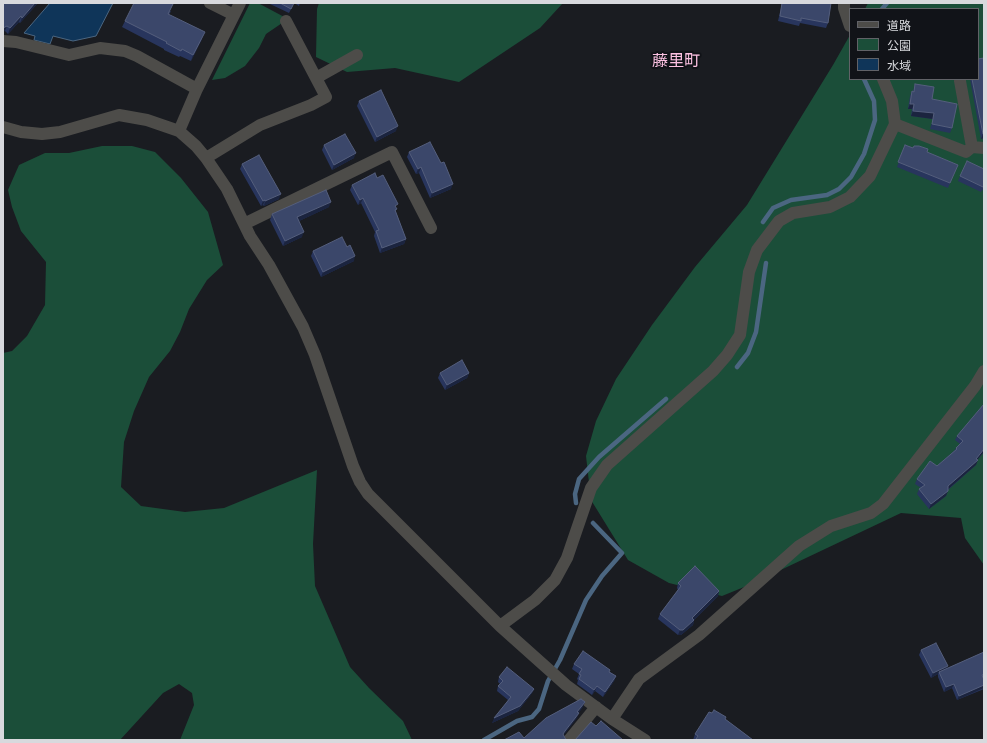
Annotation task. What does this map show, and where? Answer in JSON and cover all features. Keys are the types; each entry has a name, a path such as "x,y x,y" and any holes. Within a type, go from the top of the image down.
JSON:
{"street":[{"path":"210,3 234,15"},
{"path":"179,131 197,89 240,3"},
{"path":"844,3 844,8 849,23"},
{"path":"206,158 260,125 311,105 326,97 286,21"},
{"path":"3,41 16,42 69,55 100,48 125,51 197,89"},
{"path":"316,78 357,55"},
{"path":"500,626 535,600 555,580 567,558 591,488 607,465 713,370 727,355 740,335 748,272 757,250 779,221 793,212 830,207 850,197 870,176 895,124 892,101 883,80"},
{"path":"895,124 966,152 978,147 960,81"},
{"path":"3,127 21,132 54,133 119,115 147,120 179,131 196,146 227,189 244,224 269,264 303,327 315,354 353,466 360,482 368,494 500,626 545,666 612,719 645,740"},
{"path":"244,224 392,152 431,228"},
{"path":"612,719 639,679 699,635 800,546 831,526 871,513 883,504 976,386 984,371"},
{"path":"568,740 596,707"}],"green space":[{"path":"250,3 258,3 288,19 266,34 259,48 245,66 225,78 212,80"},
{"path":"319,3 563,3 540,28 459,82 395,68 347,72 316,57 317,9"},
{"path":"868,3 984,3 984,565 965,538 961,518 901,513 749,585 722,596 669,583 628,560 591,500 586,456 596,421 616,379 652,325 695,267 747,205 849,37 849,80 979,80 979,8 866,8"},
{"path":"102,146 132,146 155,152 181,178 208,212 223,265 207,280 189,309 180,332 170,351 149,377 134,411 124,442 121,487 141,506 185,512 224,508 317,470 313,544 315,586 350,667 403,721 412,740 180,740 194,705 192,693 179,684 163,693 120,740 3,740 3,353 12,351 27,336 45,305 46,262 21,231 12,207 8,190 19,165 45,153 69,153"}],"water":[{"path":"50,3 113,3 96,36 73,41 53,36 50,44 34,40 35,36 24,33"}],"building":[{"path":"3,3 35,3 22,18 21,16 10,28 7,26 3,28"},
{"path":"134,3 173,4 168,14 205,32 193,55 182,49 181,51 166,43 167,42 125,21"},
{"path":"280,3 294,3 291,9"},
{"path":"782,3 831,3 828,23 801,18 801,21 780,16"},
{"path":"984,58 984,134 972,80 979,80 979,59"},
{"path":"915,84 934,87 932,99 957,104 952,128 932,124 934,113 913,111 914,104 910,104 912,91 914,92"},
{"path":"381,90 398,126 377,137 359,101"},
{"path":"345,134 356,153 334,165 324,145"},
{"path":"430,142 441,163 444,162 453,184 432,193 421,167 418,169 409,152"},
{"path":"905,145 913,148 914,146 919,146 928,149 927,152 958,165 950,183 898,162"},
{"path":"259,155 281,194 265,201 263,201 242,164"},
{"path":"967,161 984,169 983,187 960,176"},
{"path":"375,173 377,178 383,175 398,204 395,206 397,209 395,210 406,239 382,248 376,231 379,230 363,198 360,200 352,185"},
{"path":"326,190 331,202 297,217 304,232 285,241 272,214"},
{"path":"342,237 347,247 350,245 355,256 323,272 313,251"},
{"path":"462,360 469,373 447,385 440,373"},
{"path":"984,404 984,449 976,459 978,460 948,486 948,491 931,504 919,489 925,485 917,479 930,461 937,466 957,449 956,448 963,441 957,436"},
{"path":"695,566 719,591 692,618 694,620 683,630 680,630 660,614 681,586 678,583"},
{"path":"936,643 948,666 933,673 921,650"},
{"path":"583,651 616,676 605,692 597,686 594,690 579,679 581,675 579,674 582,669 574,664"},
{"path":"984,652 984,674 982,675 984,685 959,696 954,684 946,687 939,672"},
{"path":"507,667 534,689 520,706 494,718 511,697 498,686 503,681 499,677"},
{"path":"581,699 585,702 577,712 579,713 563,734 566,740 504,740 519,732 524,738 546,718"},
{"path":"714,710 726,717 725,719 753,740 696,739 698,736 695,734 709,712 712,713"},
{"path":"601,721 623,740 575,740 591,722 596,726"}],"waterway":[{"path":"883,8 887,3"},
{"path":"763,222 773,208 791,200 827,195 839,189 851,177 864,154 875,120 874,101 864,80"},
{"path":"737,367 748,353 756,332 766,263"},
{"path":"576,503 575,494 579,479 599,457 666,399"},
{"path":"484,740 517,721 532,717 539,709 548,681 560,660 586,600 602,576 622,553 593,523"}],"district":[{"name":"藤里町","path":"676,62"}]}
